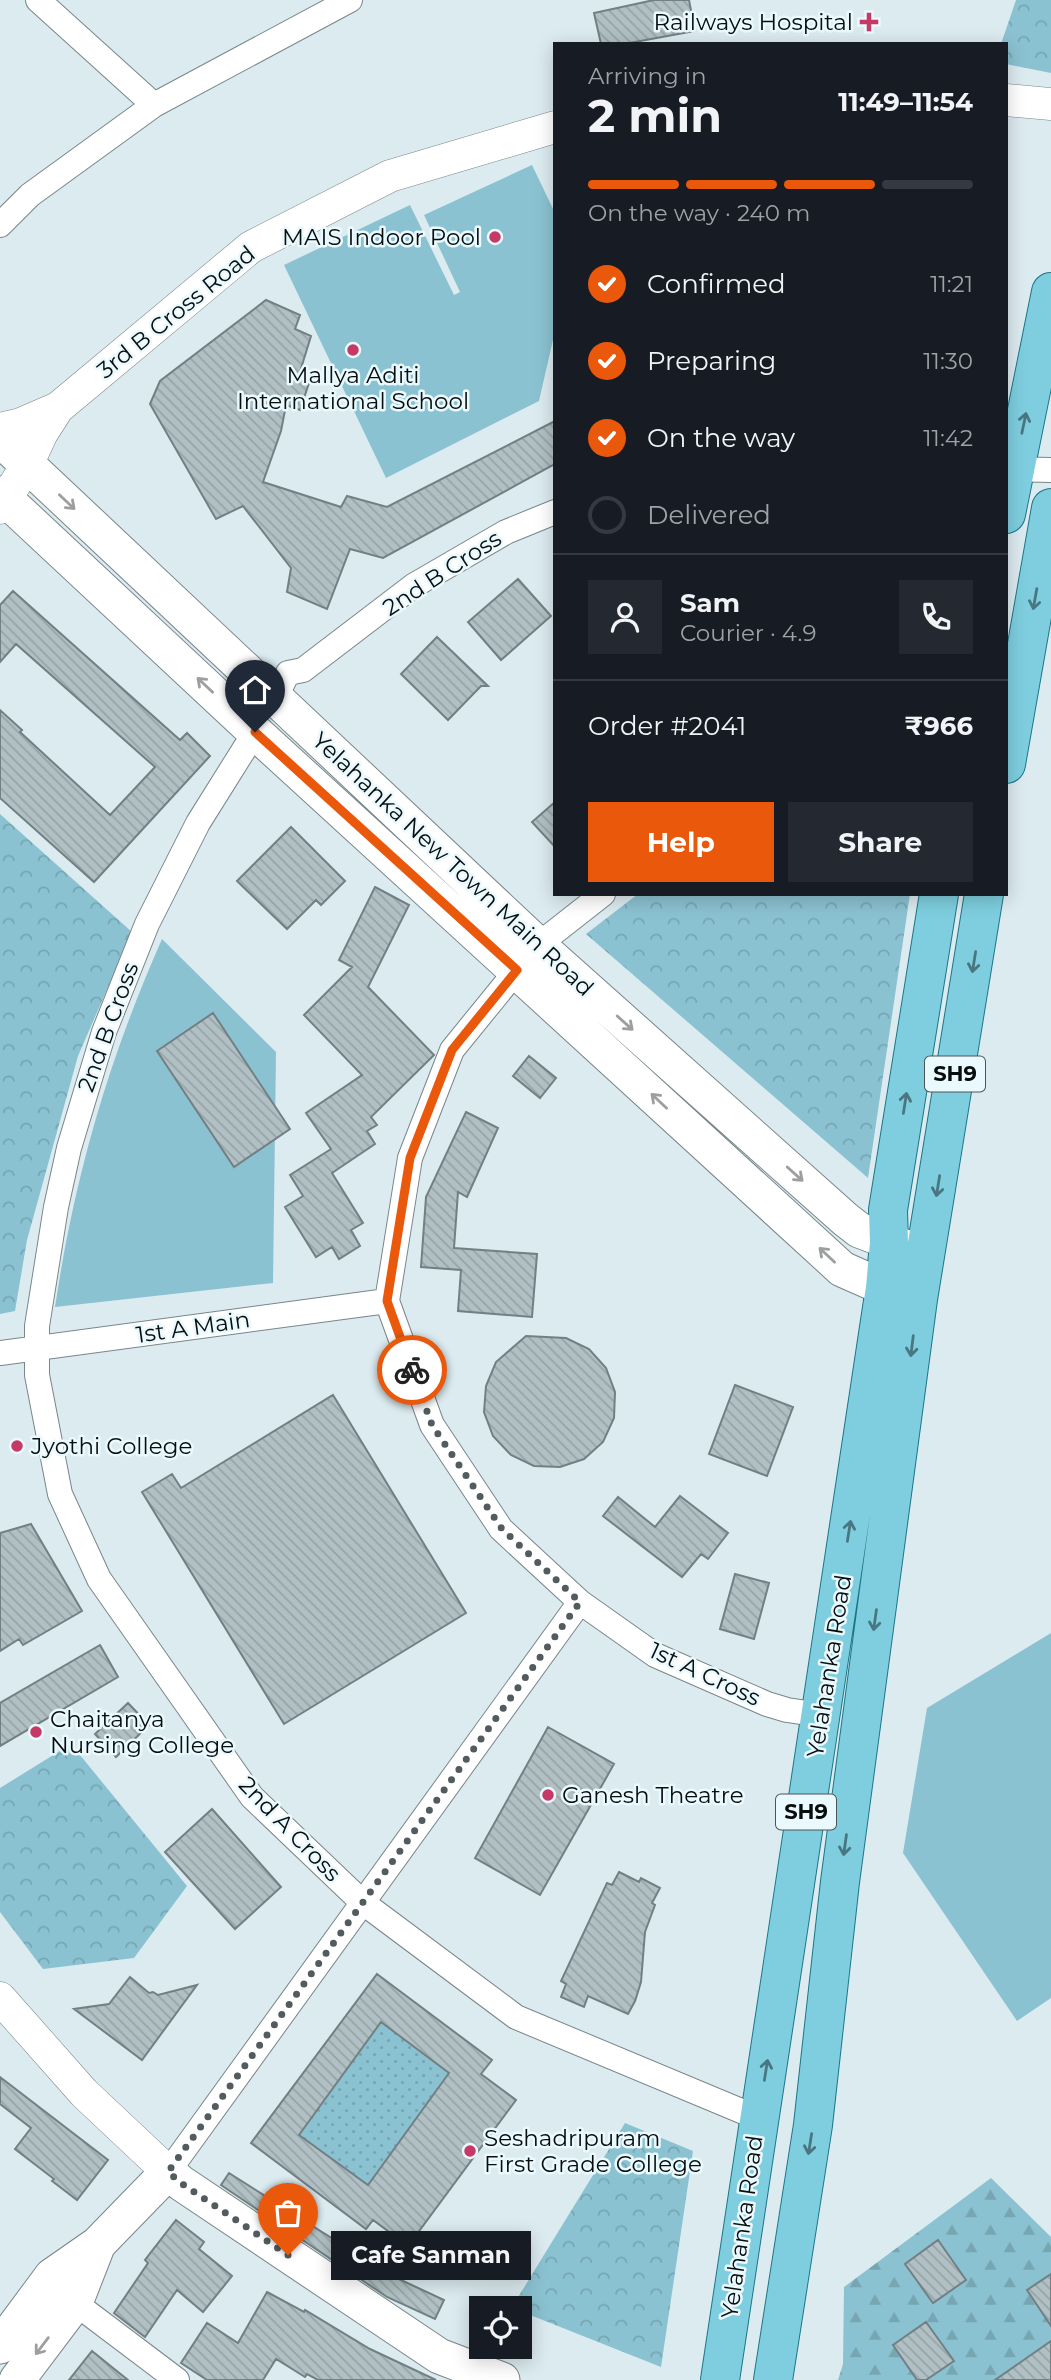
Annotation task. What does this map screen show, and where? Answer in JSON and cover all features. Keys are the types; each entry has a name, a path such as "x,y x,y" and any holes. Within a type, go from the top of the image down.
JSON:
{"main road":[{"path":"1008,509 1024,469 1051,292"},
{"name":"Yelahanka New Town Main Road","path":"0,439 275,698 527,957 842,1269 902,1293"},
{"name":"Yelahanka New Town Main Road","path":"2,500 255,732 859,1230 925,1254"},
{"path":"1008,753 1051,508"},
{"name":"SH9","path":"889,1243 888,1210 939,896"},
{"name":"SH9","path":"925,1254 985,896"},
{"name":"Yelahanka Road","path":"773,2380 813,2125 902,1293 889,1243"},
{"name":"Yelahanka Road","path":"720,2380 758,2118 804,1713 902,1293 925,1254"},
{"path":"0,2346 52,2276 98,2244 168,2172 439,2356 502,2380"},
{"path":"17,2380 75,2303 98,2244"}],"street":[{"path":"38,0 154,105"},
{"path":"0,225 30,195 154,105 350,0"},
{"path":"1008,100 1051,104"},
{"name":"3rd B Cross Road","path":"2,500 27,465 42,433 58,408 251,247 390,176 553,128"},
{"path":"0,429 21,424 58,408"},
{"name":"2nd B Cross","path":"275,698 288,673 303,670 413,586 506,532 553,513"},
{"name":"2nd B Cross","path":"37,1348 39,1314 56,1207 72,1137 104,1032 125,976 172,873 198,823 255,732"},
{"path":"387,1301 410,1158 452,1050 527,957 601,896"},
{"name":"1st A Main","path":"0,1353 387,1301"},
{"name":"1st A Cross","path":"387,1301 432,1425 502,1529 580,1602 655,1655 766,1704 804,1713"},
{"name":"2nd A Cross","path":"37,1348 37,1375 60,1494 99,1579 252,1797 362,1902 516,2017 758,2118"},
{"path":"0,1998 85,2093 168,2172 580,1602"},
{"path":"75,2303 177,2380"}],"green space":[{"path":"1016,0 1051,0 1051,73 1008,64 1008,42 1002,42"},
{"path":"532,165 553,209 553,340 539,401 386,478 284,265 410,205 454,295 460,292 424,215"},
{"path":"0,814 132,932 78,1056 27,1240 15,1311 0,1314"},
{"path":"635,896 910,896 868,1178 586,934"},
{"path":"162,939 276,1052 273,1283 55,1307 83,1165 96,1119 125,1029"},
{"path":"1051,1633 1051,1998 1017,2021 903,1853 927,1708"},
{"path":"71,1744 187,1886 134,1958 43,1969 0,1912 0,1788"},
{"path":"381,2022 449,2073 368,2185 299,2135"},
{"path":"625,2123 693,2151 661,2367 532,2316 532,2296 519,2296"},
{"path":"991,2178 1051,2237 1051,2380 838,2380 843,2364 844,2287"}],"building":[{"path":"654,0 689,0 695,31 635,42 601,42 594,13"},
{"name":"Mallya Aditi International School","path":"266,300 300,315 295,329 311,336 299,375 310,380 300,410 286,405 281,431 263,482 341,507 347,496 387,507 553,422 553,465 383,558 350,549 327,609 287,592 291,568 243,506 216,519 150,404 160,381"},
{"path":"518,579 551,616 501,660 468,622"},
{"path":"13,591 180,740 187,733 210,756 94,882 0,798 0,710 22,730 20,732 110,815 155,767 16,644 0,662 0,605"},
{"path":"437,637 488,686 481,686 448,720 401,674"},
{"path":"553,804 553,845 532,822"},
{"path":"291,827 345,881 321,905 316,900 287,929 237,881"},
{"path":"375,887 409,905 368,987 434,1055 371,1117 377,1125 367,1131 375,1144 332,1173 363,1223 351,1230 360,1246 339,1259 332,1247 316,1257 285,1207 303,1196 290,1175 331,1149 306,1113 362,1075 304,1015 352,967 339,960"},
{"path":"213,1013 290,1129 234,1167 157,1051"},
{"path":"529,1056 556,1078 540,1098 513,1076"},
{"path":"466,1112 498,1128 467,1197 458,1192 454,1248 537,1254 532,1317 458,1311 461,1270 421,1267 426,1197"},
{"path":"526,1336 566,1338 589,1349 606,1368 615,1392 614,1418 603,1442 584,1459 560,1467 534,1466 511,1455 493,1436 484,1412 486,1386 496,1362"},
{"path":"735,1385 793,1407 767,1476 709,1454"},
{"path":"333,1395 466,1613 284,1724 142,1492 172,1474 181,1488"},
{"path":"680,1496 728,1533 708,1559 701,1554 682,1577 603,1516 618,1497 655,1527"},
{"path":"31,1524 82,1611 23,1645 19,1639 0,1651 0,1533"},
{"path":"735,1574 769,1583 754,1639 720,1629"},
{"path":"100,1645 118,1677 0,1746 0,1703"},
{"path":"128,1703 149,1725 116,1757 95,1734"},
{"path":"548,1727 614,1764 540,1895 475,1858"},
{"path":"212,1809 281,1887 235,1929 165,1852"},
{"path":"619,1872 639,1882 641,1878 660,1888 652,1903 655,1905 645,1932 641,1982 628,2014 588,1996 584,2007 561,1997 566,1984 561,1981 607,1883 612,1885"},
{"path":"377,1974 492,2060 481,2074 516,2100 408,2246 373,2220 366,2229 251,2143","holes":["381,2022 449,2073 368,2185 299,2135"]},
{"path":"130,1977 149,1993 158,1995 197,1985 142,2060 74,2009 109,2004"},
{"path":"0,2077 108,2160 77,2200 15,2149 31,2128 0,2104"},
{"path":"229,2173 362,2259 444,2300 435,2319 387,2297 221,2185"},
{"path":"176,2220 204,2242 199,2249 232,2276 203,2312 177,2290 145,2337 114,2313 148,2263 145,2260"},
{"path":"938,2240 966,2280 933,2303 905,2264"},
{"path":"1051,2274 1051,2326 1027,2290"},
{"path":"267,2292 304,2312 305,2310 370,2349 436,2380 318,2380 307,2374 305,2377 276,2359 263,2380 207,2380 181,2363 207,2323 238,2343"},
{"path":"926,2322 954,2361 926,2380 917,2380 893,2345"},
{"path":"1051,2341 1051,2380 995,2380"},
{"path":"92,2351 128,2380 69,2380"}],"way so far":[{"path":"288,2255 168,2172 580,1602 502,1529 432,1425 412,1370"}],"place":[{"name":"Railways Hospital","path":"869,22"},
{"name":"MAIS Indoor Pool","path":"495,237"},
{"name":"Mallya Aditi International School","path":"353,350"},
{"name":"Jyothi College","path":"17,1446"},
{"name":"Chaitanya Nursing College","path":"36,1732"},
{"name":"Ganesh Theatre","path":"548,1795"},
{"name":"Seshadripuram First Grade College","path":"470,2151"},
{"name":"Cafe Sanman","path":"288,2255"}],"route":[{"path":"255,732 517,970 452,1050 410,1158 387,1301 412,1370"}]}
